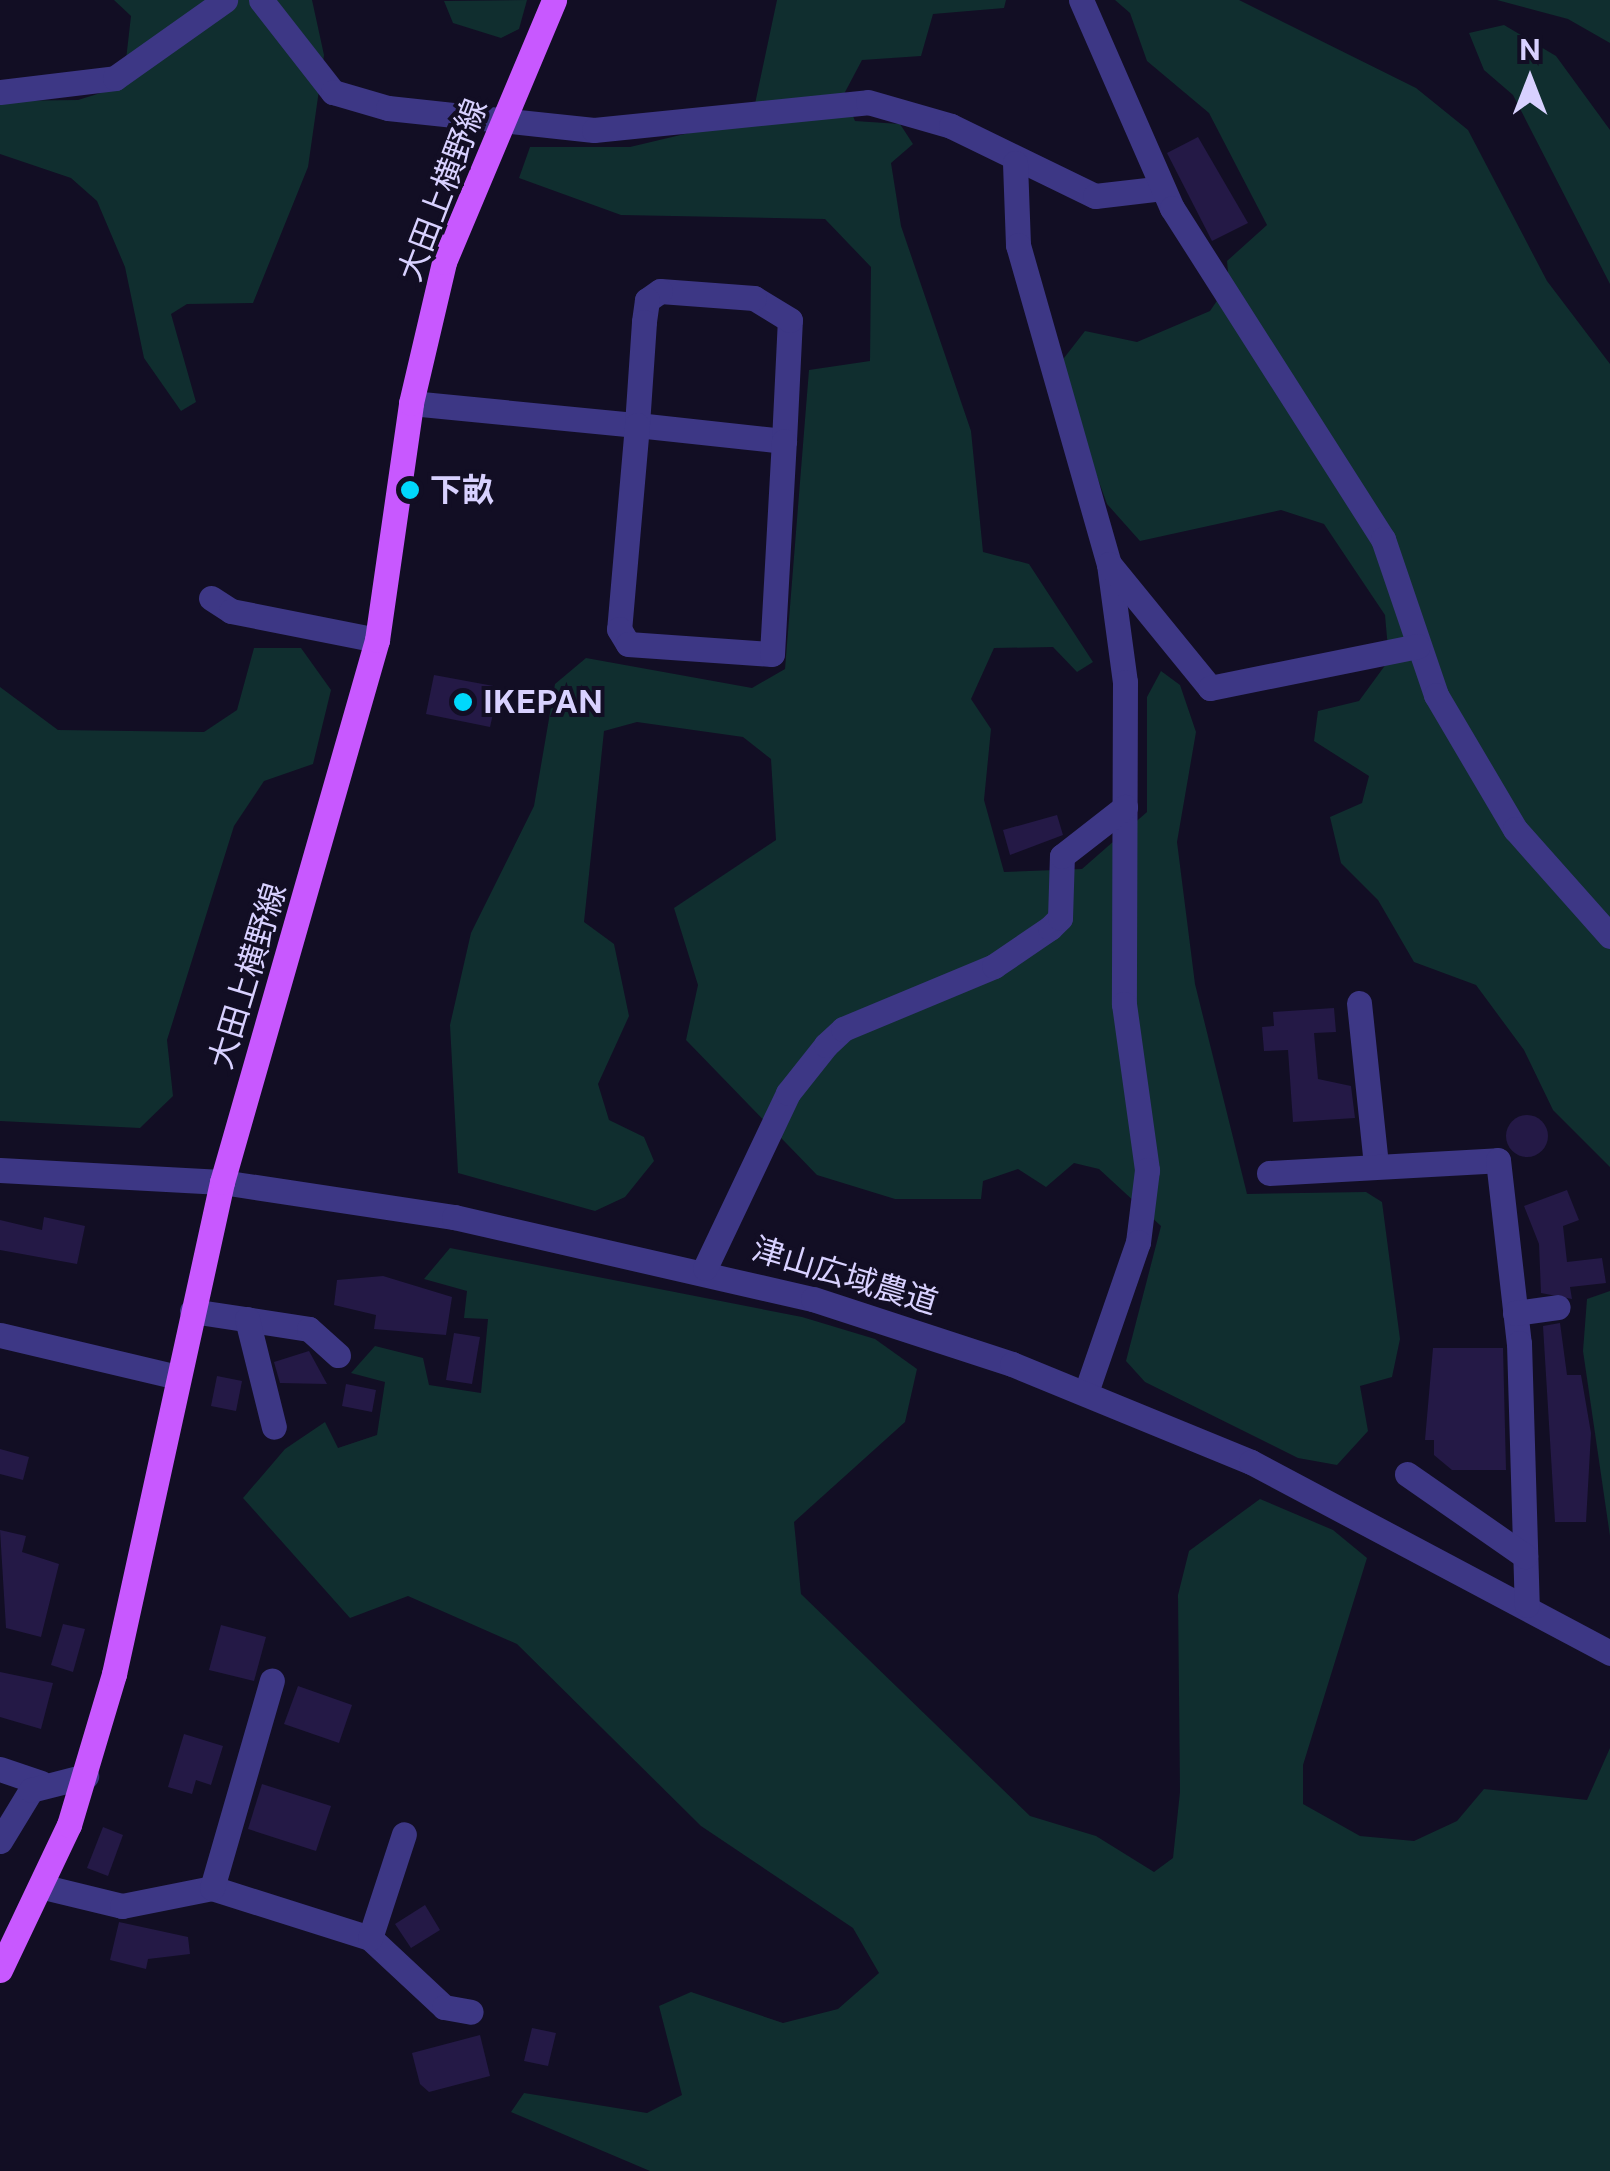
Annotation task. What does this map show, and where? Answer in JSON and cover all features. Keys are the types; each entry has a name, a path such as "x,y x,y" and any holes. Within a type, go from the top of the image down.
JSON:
{"main road":[{"name":"大田上横野線","path":"0,1970 44,1888 86,1776 222,1182 377,640 411,403 444,262 554,0"}],"street":[{"path":"0,92 116,78 225,0"},
{"path":"261,0 333,92 503,122 632,129 868,102 951,126 1014,162 1095,196 1164,188"},
{"path":"1081,0 1164,188 1383,539 1418,646 1514,830 1610,936"},
{"path":"1014,162 1018,246 1110,564 1125,682 1124,1004 1147,1170 1138,1242 1086,1392"},
{"path":"660,291 754,298 790,320 784,440 772,654 628,644 619,630 647,300 660,291"},
{"path":"411,403 784,440"},
{"path":"1110,564 1210,688 1418,646"},
{"path":"211,598 231,611 377,640"},
{"path":"705,1268 788,1093 826,1045 843,1029 994,966 1050,928 1060,918 1062,856 1125,807"},
{"path":"1359,1003 1376,1165"},
{"path":"1270,1172 1498,1160 1515,1313 1527,1605"},
{"name":"津山広域農道","path":"0,1170 222,1182 705,1268 1086,1392 1251,1462 1527,1605 1610,1653"},
{"path":"1515,1313 1558,1307"},
{"path":"192,1311 309,1328 338,1355"},
{"path":"247,1319 274,1427"},
{"path":"0,1336 178,1378"},
{"path":"1407,1474 1526,1556"},
{"path":"212,1888 272,1680"},
{"path":"0,1769 41,1783 86,1776"},
{"path":"0,1841 41,1783"},
{"path":"370,1938 404,1834"},
{"path":"44,1888 122,1906 212,1888 370,1938 444,2007 471,2012"}],"green space":[{"path":"114,0 312,0 324,55 308,167 253,303 187,304 171,314 196,402 181,411 144,358 125,267 97,201 71,178 0,154 0,101 78,100 123,86 131,16"},
{"path":"527,0 519,29 501,38 453,23 444,1"},
{"path":"777,0 1006,0 1004,8 933,14 921,56 862,60 844,94 855,121 900,124 913,144 891,163 901,226 971,431 983,552 1029,564 1093,662 1077,672 1053,647 994,648 971,699 991,729 984,800 1004,872 1082,869 1147,812 1147,697 1161,671 1180,685 1196,732 1177,842 1195,984 1247,1194 1366,1192 1382,1202 1400,1339 1392,1377 1360,1386 1368,1431 1337,1465 1298,1458 1145,1382 1126,1361 1161,1226 1099,1169 1074,1163 1046,1187 1018,1169 983,1181 981,1199 895,1199 817,1175 686,1040 698,985 674,908 776,840 771,759 743,737 637,722 604,731 584,922 614,944 629,1016 598,1084 609,1120 644,1137 654,1161 625,1197 595,1211 458,1173 450,1025 471,933 534,806 555,684 586,658 752,688 785,669 809,370 870,361 871,267 825,219 621,215 519,178 530,147 630,147 752,118"},
{"path":"1115,0 1239,0 1416,88 1468,130 1547,281 1610,364 1610,1167 1553,1110 1524,1050 1476,985 1414,962 1378,900 1341,863 1330,817 1362,803 1369,776 1314,741 1318,711 1359,701 1389,660 1385,615 1324,524 1281,510 1140,541 1107,504 1057,367 1085,331 1137,342 1210,311 1229,283 1227,261 1267,225 1209,113 1147,61 1130,13"},
{"path":"1497,0 1610,0 1610,43 1568,19"},
{"path":"1504,25 1556,56 1610,130 1610,284 1513,95 1484,70 1469,33"},
{"path":"254,648 301,648 331,690 313,764 264,781 234,826 167,1040 173,1096 140,1128 0,1121 0,687 58,730 204,732 237,710"},
{"path":"450,1248 802,1317 875,1339 917,1369 905,1422 794,1522 801,1594 1030,1816 1096,1836 1154,1872 1173,1858 1180,1792 1178,1595 1189,1551 1260,1499 1333,1530 1367,1558 1303,1765 1303,1804 1360,1836 1414,1841 1457,1821 1484,1789 1587,1800 1610,1748 1610,2171 650,2171 511,2112 524,2093 647,2113 682,2095 659,2006 691,1992 783,2023 838,2009 879,1973 853,1928 701,1826 517,1644 408,1596 350,1618 243,1498 285,1449 325,1422 338,1448 377,1435 385,1382 351,1373 375,1346 423,1358 429,1385 481,1393 488,1319 464,1318 467,1291 424,1279"},
{"path":"1610,1291 1610,1536 1583,1351 1587,1299"}],"building":[{"path":"1198,137 1248,223 1212,241 1167,153"},
{"path":"434,675 499,687 490,727 426,714"},
{"path":"1057,815 1063,835 1010,855 1003,830"},
{"path":"1334,1008 1336,1032 1314,1033 1318,1079 1351,1086 1355,1118 1293,1122 1288,1050 1264,1051 1262,1027 1274,1026 1273,1012"},
{"path":"1527,1115 1542,1121 1548,1136 1542,1151 1527,1157 1512,1151 1506,1136 1512,1121"},
{"path":"1567,1190 1579,1220 1563,1226 1567,1262 1602,1258 1606,1283 1570,1287 1572,1299 1541,1293 1539,1244 1524,1206"},
{"path":"44,1217 85,1226 77,1264 0,1250 0,1220 42,1230"},
{"path":"383,1276 452,1297 446,1335 374,1329 376,1315 334,1305 337,1280"},
{"path":"1560,1323 1567,1375 1581,1375 1591,1433 1586,1522 1555,1522 1543,1326"},
{"path":"454,1333 480,1337 472,1384 446,1380"},
{"path":"1433,1348 1503,1348 1506,1470 1452,1470 1434,1455 1434,1440 1425,1440"},
{"path":"309,1351 327,1384 280,1383 274,1362"},
{"path":"217,1376 242,1381 236,1411 211,1406"},
{"path":"346,1384 376,1390 372,1412 342,1406"},
{"path":"0,1449 29,1457 23,1480 0,1474"},
{"path":"0,1530 26,1536 22,1552 59,1564 41,1637 6,1628"},
{"path":"63,1624 85,1629 73,1672 51,1665"},
{"path":"221,1625 266,1637 254,1681 209,1670"},
{"path":"0,1672 53,1683 41,1729 0,1717"},
{"path":"298,1686 352,1705 339,1743 284,1724"},
{"path":"184,1734 223,1746 211,1785 196,1780 192,1794 168,1787"},
{"path":"262,1784 331,1806 316,1851 248,1829"},
{"path":"103,1827 123,1835 108,1876 87,1868"},
{"path":"425,1905 440,1930 411,1948 395,1924"},
{"path":"119,1922 188,1937 190,1954 148,1959 146,1969 110,1960"},
{"path":"532,2028 556,2033 548,2066 524,2061"},
{"path":"480,2035 490,2076 429,2092 420,2084 412,2053"}],"place":[{"name":"下畝","path":"410,490"},
{"name":"IKEPAN","path":"463,702"}]}
